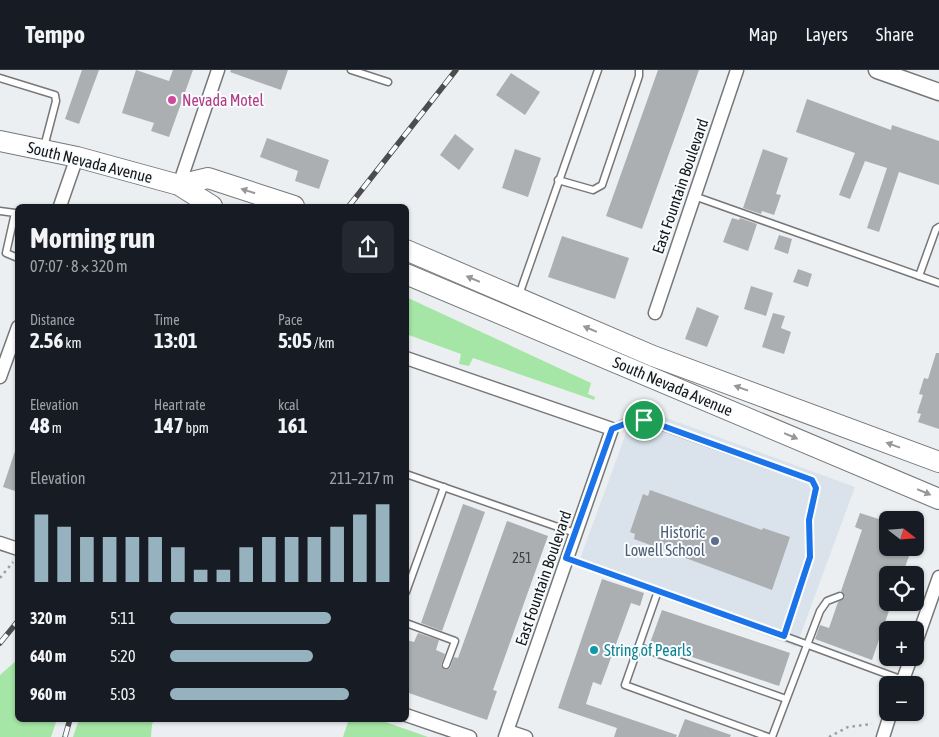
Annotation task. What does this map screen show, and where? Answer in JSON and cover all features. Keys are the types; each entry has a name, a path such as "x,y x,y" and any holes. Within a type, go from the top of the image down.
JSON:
{"main road":[{"name":"South Nevada Avenue","path":"0,141 77,157 179,185 209,204"},
{"name":"South Nevada Avenue","path":"179,185 208,178 288,204"},
{"name":"South Nevada Avenue","path":"409,251 654,356 939,462"},
{"name":"South Nevada Avenue","path":"409,275 939,499"}],"street":[{"path":"179,185 218,70"},
{"name":"East Fountain Boulevard","path":"655,313 737,70"},
{"path":"877,70 939,92"},
{"path":"61,204 77,157"},
{"path":"0,377 3,359 15,333"},
{"path":"409,359 612,429"},
{"name":"East Fountain Boulevard","path":"506,734 612,429"},
{"path":"0,543 15,548"},
{"path":"923,621 939,577"},
{"path":"409,716 470,737"},
{"path":"883,737 889,721"},
{"path":"506,734 526,737"}],"lane":[{"path":"350,70 388,82"},
{"path":"518,298 598,70"},
{"path":"558,180 594,190 602,185 639,76 639,70"},
{"path":"0,78 55,95 56,101 43,150"},
{"path":"694,196 939,283"},
{"path":"0,210 15,213 3,253 15,257"},
{"path":"919,276 936,229 939,227"},
{"path":"612,429 628,421 644,420 812,480 816,488 809,520 810,557 784,636"},
{"path":"409,475 575,533"},
{"path":"409,584 444,488"},
{"path":"566,558 784,636 884,676"},
{"path":"658,591 625,685 768,737"},
{"path":"772,737 805,645 824,604 832,598 840,596"},
{"path":"409,624 455,641 446,665"},
{"path":"639,647 786,699"}],"path":[{"path":"0,578 15,560"},
{"path":"829,737 848,727 873,724 876,716"}],"shaded area":[{"path":"634,406 855,487 796,647 577,567 628,428"}],"green space":[{"path":"409,298 591,383 588,394 595,397 594,400 473,358 469,366 459,364 461,354 409,335"},
{"path":"15,662 15,722 56,722 51,737 0,737 0,675"},
{"path":"78,722 154,722 151,737 73,737"},
{"path":"348,722 386,722 428,737 343,737"}],"building":[{"path":"82,70 99,70 79,124 65,119"},
{"path":"136,70 169,81 173,70 193,70 169,137 151,131 154,123 122,113"},
{"path":"231,70 288,70 281,90 230,72"},
{"path":"658,70 699,70 642,229 606,216"},
{"path":"511,73 540,92 525,115 496,95"},
{"path":"807,99 891,130 892,125 939,141 939,185 899,172 879,232 867,228 887,168 865,161 850,199 839,195 855,153 796,132"},
{"path":"455,134 474,149 459,170 440,155"},
{"path":"267,138 329,160 319,189 295,181 298,171 260,157"},
{"path":"515,149 541,158 528,197 502,188"},
{"path":"763,149 788,158 776,194 781,195 774,215 762,211 761,214 743,208"},
{"path":"732,218 739,220 740,218 757,224 748,251 723,242"},
{"path":"779,235 792,239 788,254 774,249"},
{"path":"562,236 629,258 615,299 548,277"},
{"path":"798,269 812,274 808,287 793,282"},
{"path":"751,286 773,293 766,316 744,309"},
{"path":"697,307 719,316 707,347 685,339"},
{"path":"773,313 785,316 781,328 791,332 784,354 762,347"},
{"path":"936,353 939,353 939,429 918,422 921,414 917,413 923,395 919,394 924,378 928,379"},
{"path":"15,451 15,491 3,487"},
{"name":"Historic Lowell School","path":"650,490 762,530 763,528 790,537 772,590 634,539 635,534 630,532 643,494 648,496"},
{"path":"463,504 485,512 442,631 421,623"},
{"path":"860,513 879,519 879,556 909,556 905,566 879,566 879,611 889,611 885,621 879,621 879,640 872,660 815,639 820,625 829,628 838,602 845,597 841,591 862,530 855,527"},
{"path":"507,521 548,536 493,690 497,691 487,720 409,693 409,641 414,642 418,633 439,640 436,650 445,654 441,665 445,670 450,668 454,657 458,658"},
{"name":"String of Pearls","path":"602,579 644,593 640,606 631,603 601,685 593,682 586,704 677,735 676,737 614,737 617,728 558,708"},
{"path":"662,610 790,653 779,686 650,643"},
{"path":"685,719 731,735 730,737 678,737"}],"railway":[{"path":"351,204 456,70"},
{"path":"0,643 15,625"},
{"path":"65,737 69,722"}],"place":[{"name":"Nevada Motel","path":"172,100"},
{"name":"Historic Lowell School","path":"715,541"},
{"name":"String of Pearls","path":"594,650"}],"route":[{"path":"644,420 812,480 816,488 809,515 810,557 784,636 566,558 612,429 628,421 644,420"}]}
